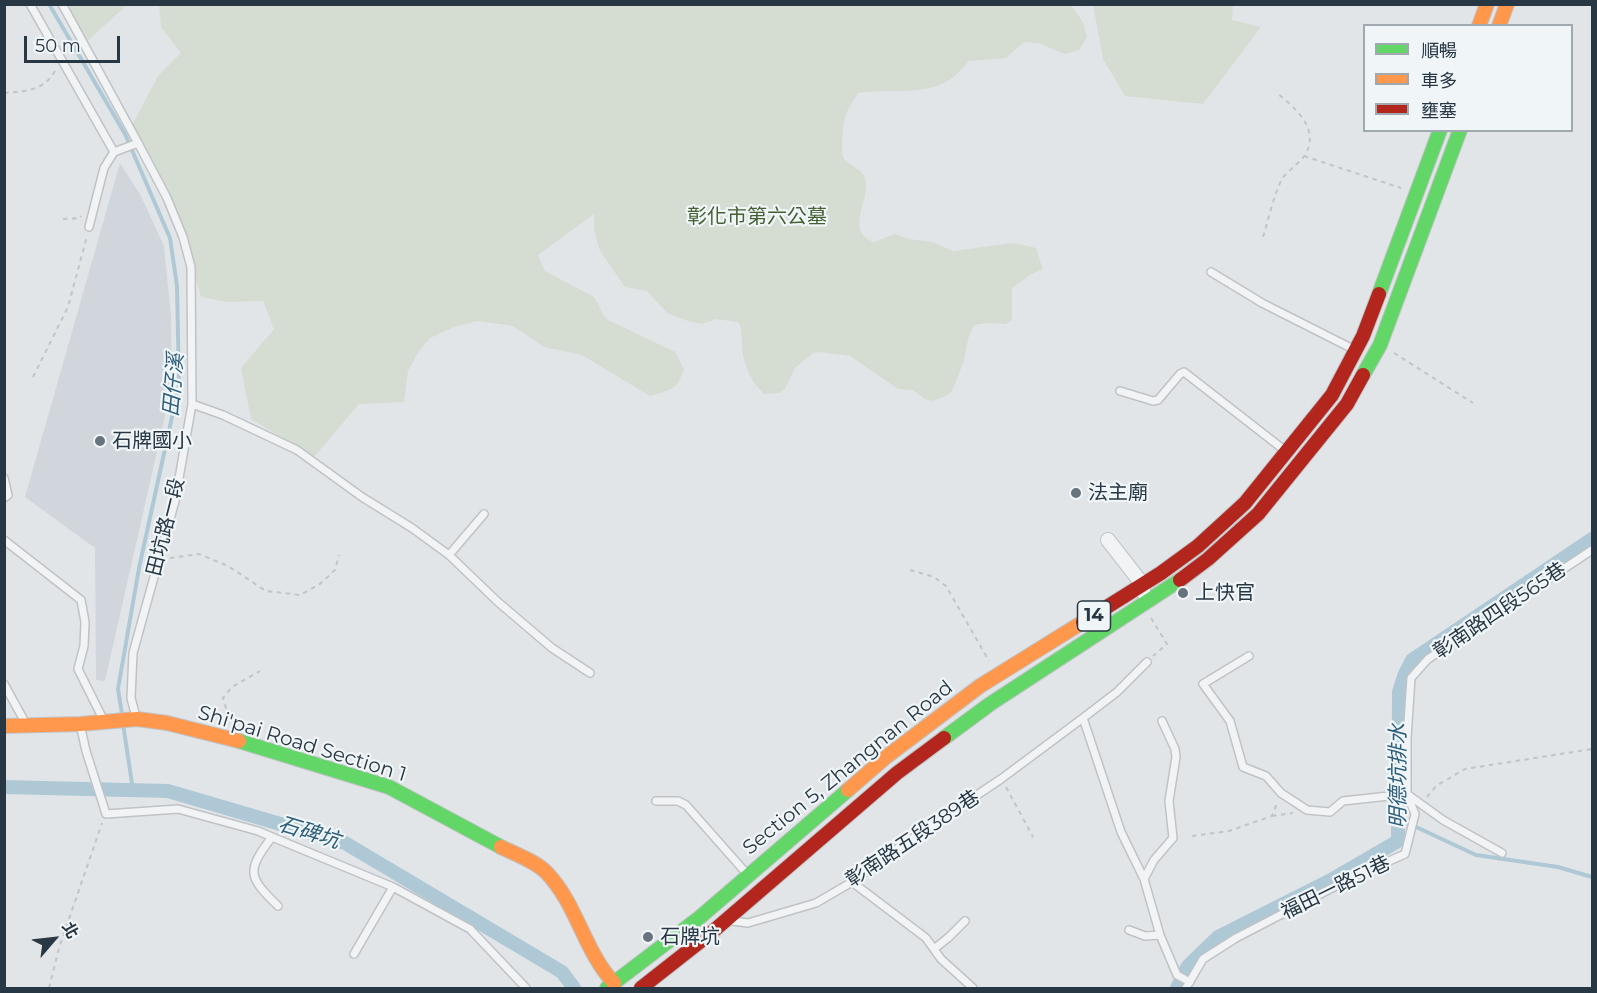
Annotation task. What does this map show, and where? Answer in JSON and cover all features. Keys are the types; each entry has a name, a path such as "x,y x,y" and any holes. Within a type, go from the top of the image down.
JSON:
{"main road":[{"path":"1480,24 1487,4"},
{"path":"1500,24 1507,4"},
{"name":"Section 5, Zhangnan Road","path":"614,987 699,918 886,757 997,676 1143,585 1198,546 1245,503 1332,395 1363,336 1439,132"},
{"name":"Section 5, Zhangnan Road","path":"641,988 726,920 905,767 990,704 1143,606 1208,559 1258,514 1347,404 1380,345 1459,132"},
{"name":"Shi'pai Road Section 1","path":"4,726 80,724 137,719 167,723 247,743 389,787 544,870 565,895 602,970 614,987"}],"street":[{"path":"1108,540 1143,585 1143,606"}],"lane":[{"path":"30,4 114,152"},
{"name":"田坑路一段","path":"62,4 167,198 183,237 191,267 192,404 175,501 133,653 132,698 137,719"},
{"path":"89,227 104,168 114,152 138,144"},
{"path":"1211,272 1262,303 1355,351"},
{"path":"1120,391 1153,401 1158,400 1184,372 1287,452"},
{"path":"192,404 223,415 297,450 448,555 552,648 590,673"},
{"path":"4,478 8,495 4,498"},
{"path":"448,555 484,514"},
{"path":"4,540 81,600 86,622 84,646 78,669 104,722"},
{"name":"彰南路四段565巷","path":"1411,678 1428,659 1593,550"},
{"path":"1249,656 1203,684 1230,721 1243,767 1266,776 1281,793 1307,810 1330,812 1343,801 1405,795 1443,820 1502,853"},
{"name":"彰南路五段389巷","path":"726,920 748,923 816,903 852,882 898,848 1001,779 1083,718 1117,692 1147,662"},
{"name":"福田一路51巷","path":"1188,983 1203,959 1236,938 1357,875 1404,854 1415,814 1405,795 1411,678"},
{"path":"4,684 27,726"},
{"path":"1083,718 1121,832 1143,879 1160,935 1178,975 1188,983"},
{"path":"1143,879 1154,860 1173,838 1169,801 1176,757 1175,749 1162,721"},
{"path":"80,724 106,814 178,809 258,831 393,887 470,929 526,988"},
{"path":"656,801 678,801 686,805 748,875"},
{"path":"272,837 256,857 255,879 260,888 278,906"},
{"path":"852,882 926,938 941,959 973,988"},
{"path":"354,954 393,887"},
{"path":"934,949 949,938 964,921"},
{"path":"1129,930 1145,936 1160,935"}],"path":[{"path":"4,93 32,91 41,86 52,77 61,59"},
{"path":"1263,237 1283,179 1304,156 1311,140 1310,129 1289,103 1278,94"},
{"path":"1304,156 1416,193"},
{"path":"33,377 68,307 89,227"},
{"path":"1380,345 1473,403"},
{"path":"158,560 200,554 228,566 266,591 300,595 320,584 335,570 339,555"},
{"path":"910,570 934,577 946,586 997,676"},
{"path":"1143,606 1167,644 1147,662"},
{"path":"235,724 228,715 223,698 232,687 260,671"},
{"path":"1421,804 1436,786 1465,769 1593,749"},
{"path":"1001,779 1033,837"},
{"path":"1272,816 1281,793"},
{"path":"1192,836 1229,831 1272,816 1307,810"},
{"path":"49,988 59,948 106,814"}],"shaded area":[{"name":"石牌國小","path":"120,163 141,196 164,246 171,316 172,385 105,681 96,680 95,548 25,497"}],"green space":[{"name":"彰化市第六公墓","path":"1070,4 1083,22 1087,37 1079,50 1065,54 1038,43 1024,42 1006,58 969,61 952,78 931,88 858,93 846,114 842,151 845,160 865,179 865,196 860,223 865,237 874,242 895,234 909,239 932,242 953,251 1013,243 1036,248 1043,269 1012,288 1012,320 1006,324 974,325 968,339 964,361 952,391 933,401 925,399 913,390 898,389 850,356 820,352 813,353 795,368 785,389 779,393 764,394 754,383 747,370 738,322 716,319 702,324 688,321 667,313 647,291 625,287 600,251 594,230 594,214 538,255 545,271 594,297 606,319 675,352 684,369 676,385 650,396 582,355 544,347 513,326 478,321 454,327 430,338 419,351 408,371 404,402 359,404 314,457 251,419 241,368 274,329 263,301 228,302 201,297 177,218 129,131 158,76 181,53 161,27 159,5"},
{"path":"72,5 127,5 83,45 65,10"},
{"path":"1093,5 1233,5 1232,20 1261,27 1203,104 1125,96 1103,59"}],"waterway":[{"name":"田仔溪","path":"49,4 125,134 170,238 177,286 179,385 139,568 118,689 122,714"},
{"name":"明德坑排水","path":"1177,988 1188,966 1218,937 1331,880 1398,841 1399,692 1412,660 1592,539"},
{"name":"田仔溪","path":"123,724 133,790"},
{"name":"石碑坑","path":"4,787 168,791 345,843 562,972 574,988"},
{"path":"1399,819 1476,855 1558,867 1592,877"}],"traffic: fast":[{"path":"1379,294 1439,132"},
{"path":"1363,375 1380,345 1459,132"},
{"path":"944,738 990,704 1180,580"},
{"path":"239,741 389,787 501,847"},
{"path":"607,988 699,918 848,790"}],"traffic: slow":[{"path":"1480,24 1487,4"},
{"path":"1500,24 1507,4"},
{"path":"848,790 886,757 980,686 1083,622"},
{"path":"4,726 80,724 137,719 167,723 239,741"},
{"path":"501,847 536,864 557,885 595,957 614,983"}],"traffic: jam":[{"path":"1083,622 1161,573 1198,546 1245,503 1332,395 1363,336 1379,294"},
{"path":"1180,580 1208,559 1258,514 1347,404 1363,375"},
{"path":"641,988 711,933 897,773 944,738"}],"place":[{"name":"石牌國小","path":"100,441"},
{"name":"法主廟","path":"1076,493"},
{"name":"上快官","path":"1183,593"},
{"name":"石牌坑","path":"648,937"}]}
